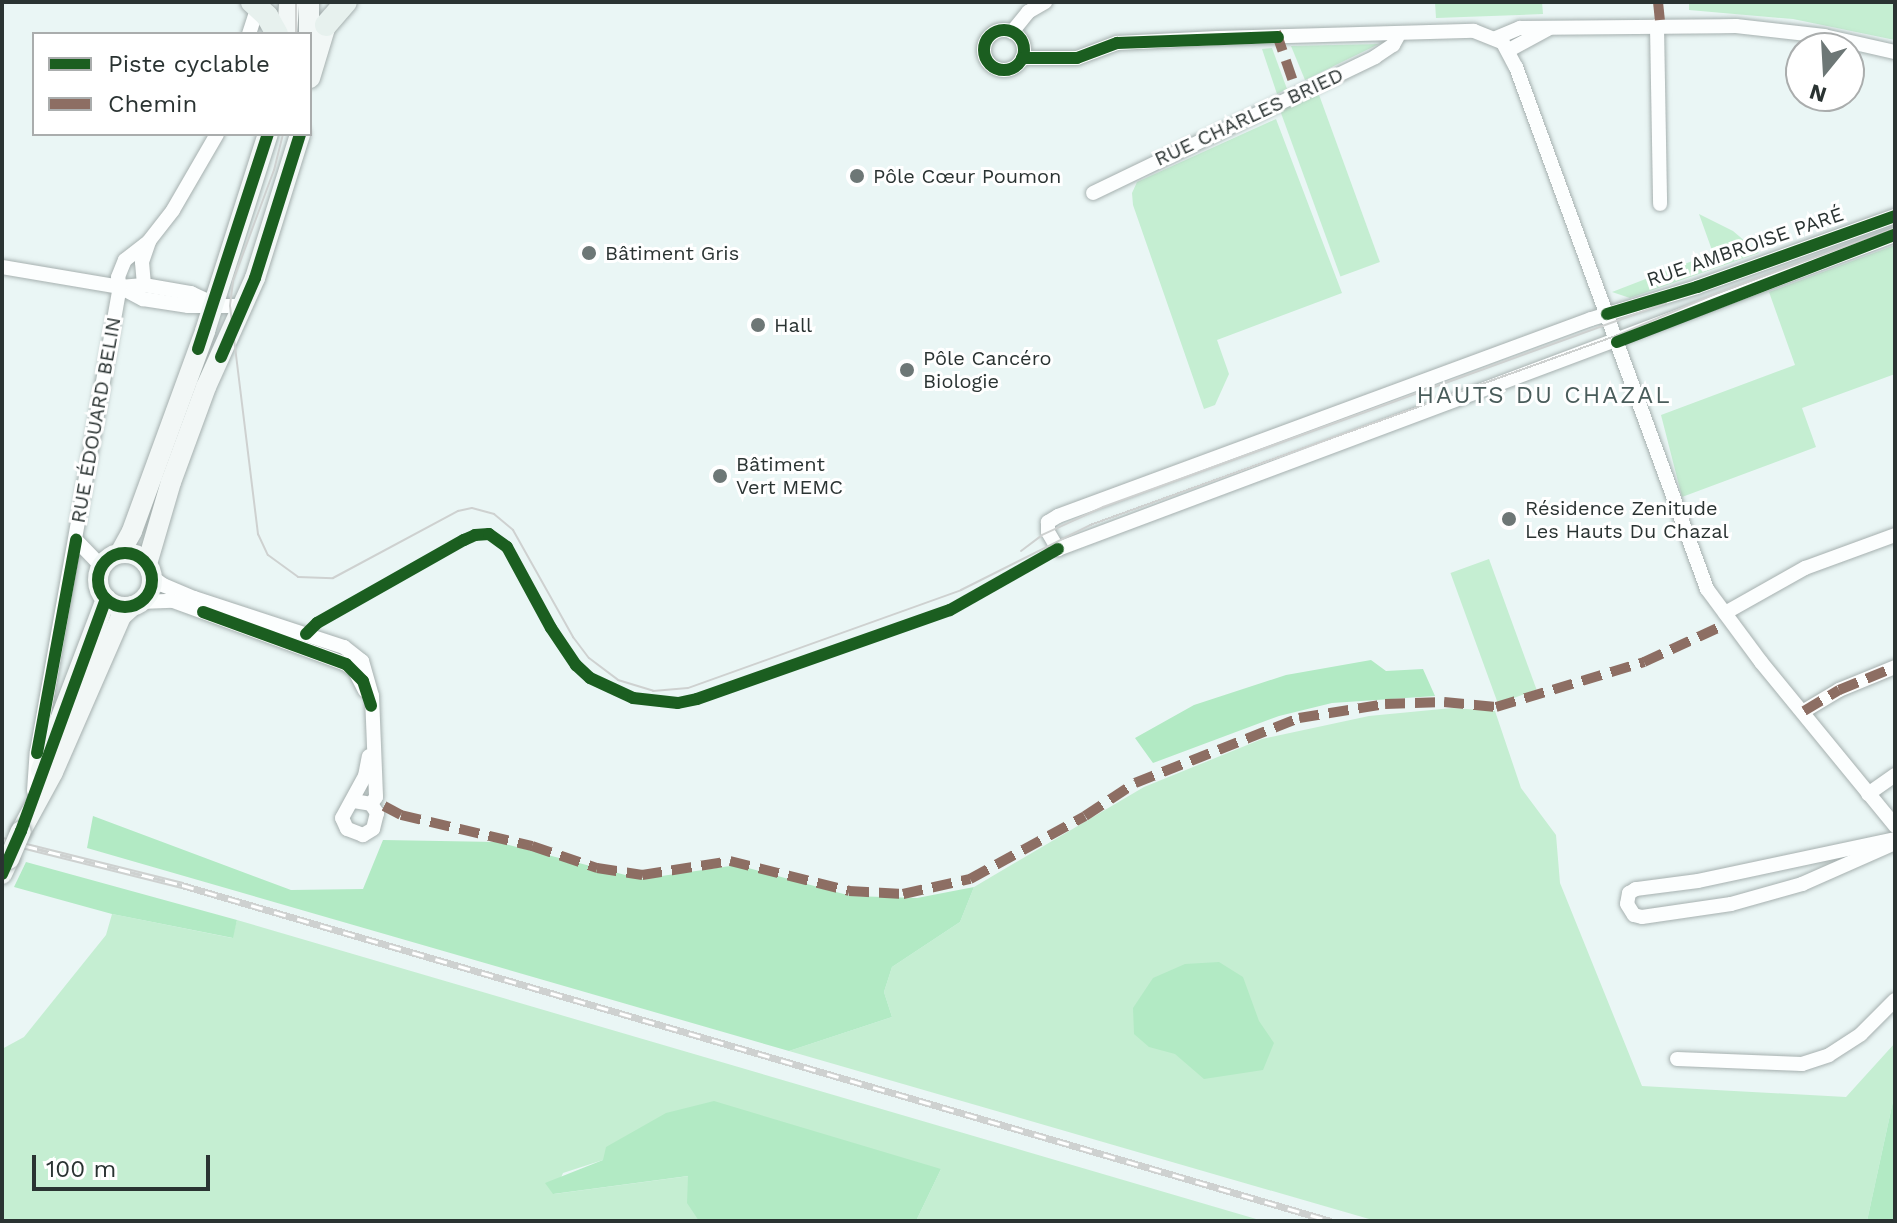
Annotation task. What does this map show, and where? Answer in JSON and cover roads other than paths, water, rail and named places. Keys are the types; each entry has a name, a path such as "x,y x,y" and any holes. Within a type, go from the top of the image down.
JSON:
{"main road":[{"path":"318,30 346,2"},
{"path":"255,5 275,32"}],"street":[{"path":"287,32 289,2"},
{"path":"309,2 318,30 312,66"},
{"path":"1012,32 1028,12 1045,2"},
{"path":"249,32 255,5"},
{"path":"1657,26 1660,204"},
{"path":"1496,38 1520,28 1736,26 1824,36 1895,52"},
{"path":"1509,50 1549,29"},
{"path":"1002,30 1012,32 1023,46 1022,58 1013,68 1001,70 985,59 984,46 991,34 1002,30"},
{"path":"1022,58 1077,58 1117,43 1474,31 1496,38 1509,50 1707,589 1895,826"},
{"name":"RUE CHARLES BRIED","path":"1093,193 1375,57 1393,45 1399,34"},
{"name":"RUE ÉDOUARD BELIN","path":"34,791 37,752 120,287 118,277 125,260 149,241 173,210 216,136"},
{"path":"267,136 213,304 132,531 120,553 101,566 98,583 106,599 113,605 173,601 346,664 355,671 371,706"},
{"path":"21,831 53,772 121,616 150,591 150,570 197,409 272,229 299,136"},
{"name":"RUE AMBROISE PARÉ","path":"1895,216 1697,287 1607,314 1058,516 1048,522 1048,532 1058,549 1617,342 1895,235"},
{"name":"RUE ÉDOUARD BELIN","path":"144,285 142,262 149,241"},
{"name":"RUE ÉDOUARD BELIN","path":"2,267 120,287 143,299 188,306 242,306"},
{"path":"120,287 144,285 191,293 213,304"},
{"path":"1725,613 1805,568 1895,535"},
{"path":"76,540 101,566"},
{"path":"120,553 135,554 163,585 344,647 362,661 371,683 376,797 371,804"},
{"path":"6,866 106,599"},
{"path":"288,643 306,634"},
{"path":"1804,711 1839,690 1895,667"},
{"path":"354,801 371,804 377,813 376,825 368,833 357,835 347,829 342,818 365,776 372,740"},
{"path":"1868,794 1895,775"},
{"path":"1895,841 1802,884 1731,904 1642,917 1634,915 1627,904 1629,893 1636,889 1698,881 1895,841"},
{"path":"1677,1059 1802,1064 1829,1055 1861,1034 1895,1000"}],"tram line":[{"path":"296,2 296,32"},
{"path":"282,136 274,170 233,281 230,306 258,534 268,555 298,577 333,578 458,511 472,508 494,514 513,530 573,637 589,658 618,680 653,691 688,688 961,590 1090,525 1618,335 1715,294 1895,228"},
{"path":"1021,551 1042,535 1103,507 1666,303"}],"railway":[{"path":"2,840 182,885 1331,1221"}],"place":[{"name":"Pôle Cœur Poumon","path":"857,176"},
{"name":"Bâtiment Gris","path":"589,253"},
{"name":"Hall","path":"758,325"},
{"name":"Pôle Cancéro Biologie","path":"907,370"},
{"name":"Bâtiment Vert MEMC","path":"720,476"},
{"name":"Résidence Zenitude Les Hauts Du Chazal","path":"1509,519"}],"district":[{"name":"HAUTS DU CHAZAL","path":"1544,396"}]}
